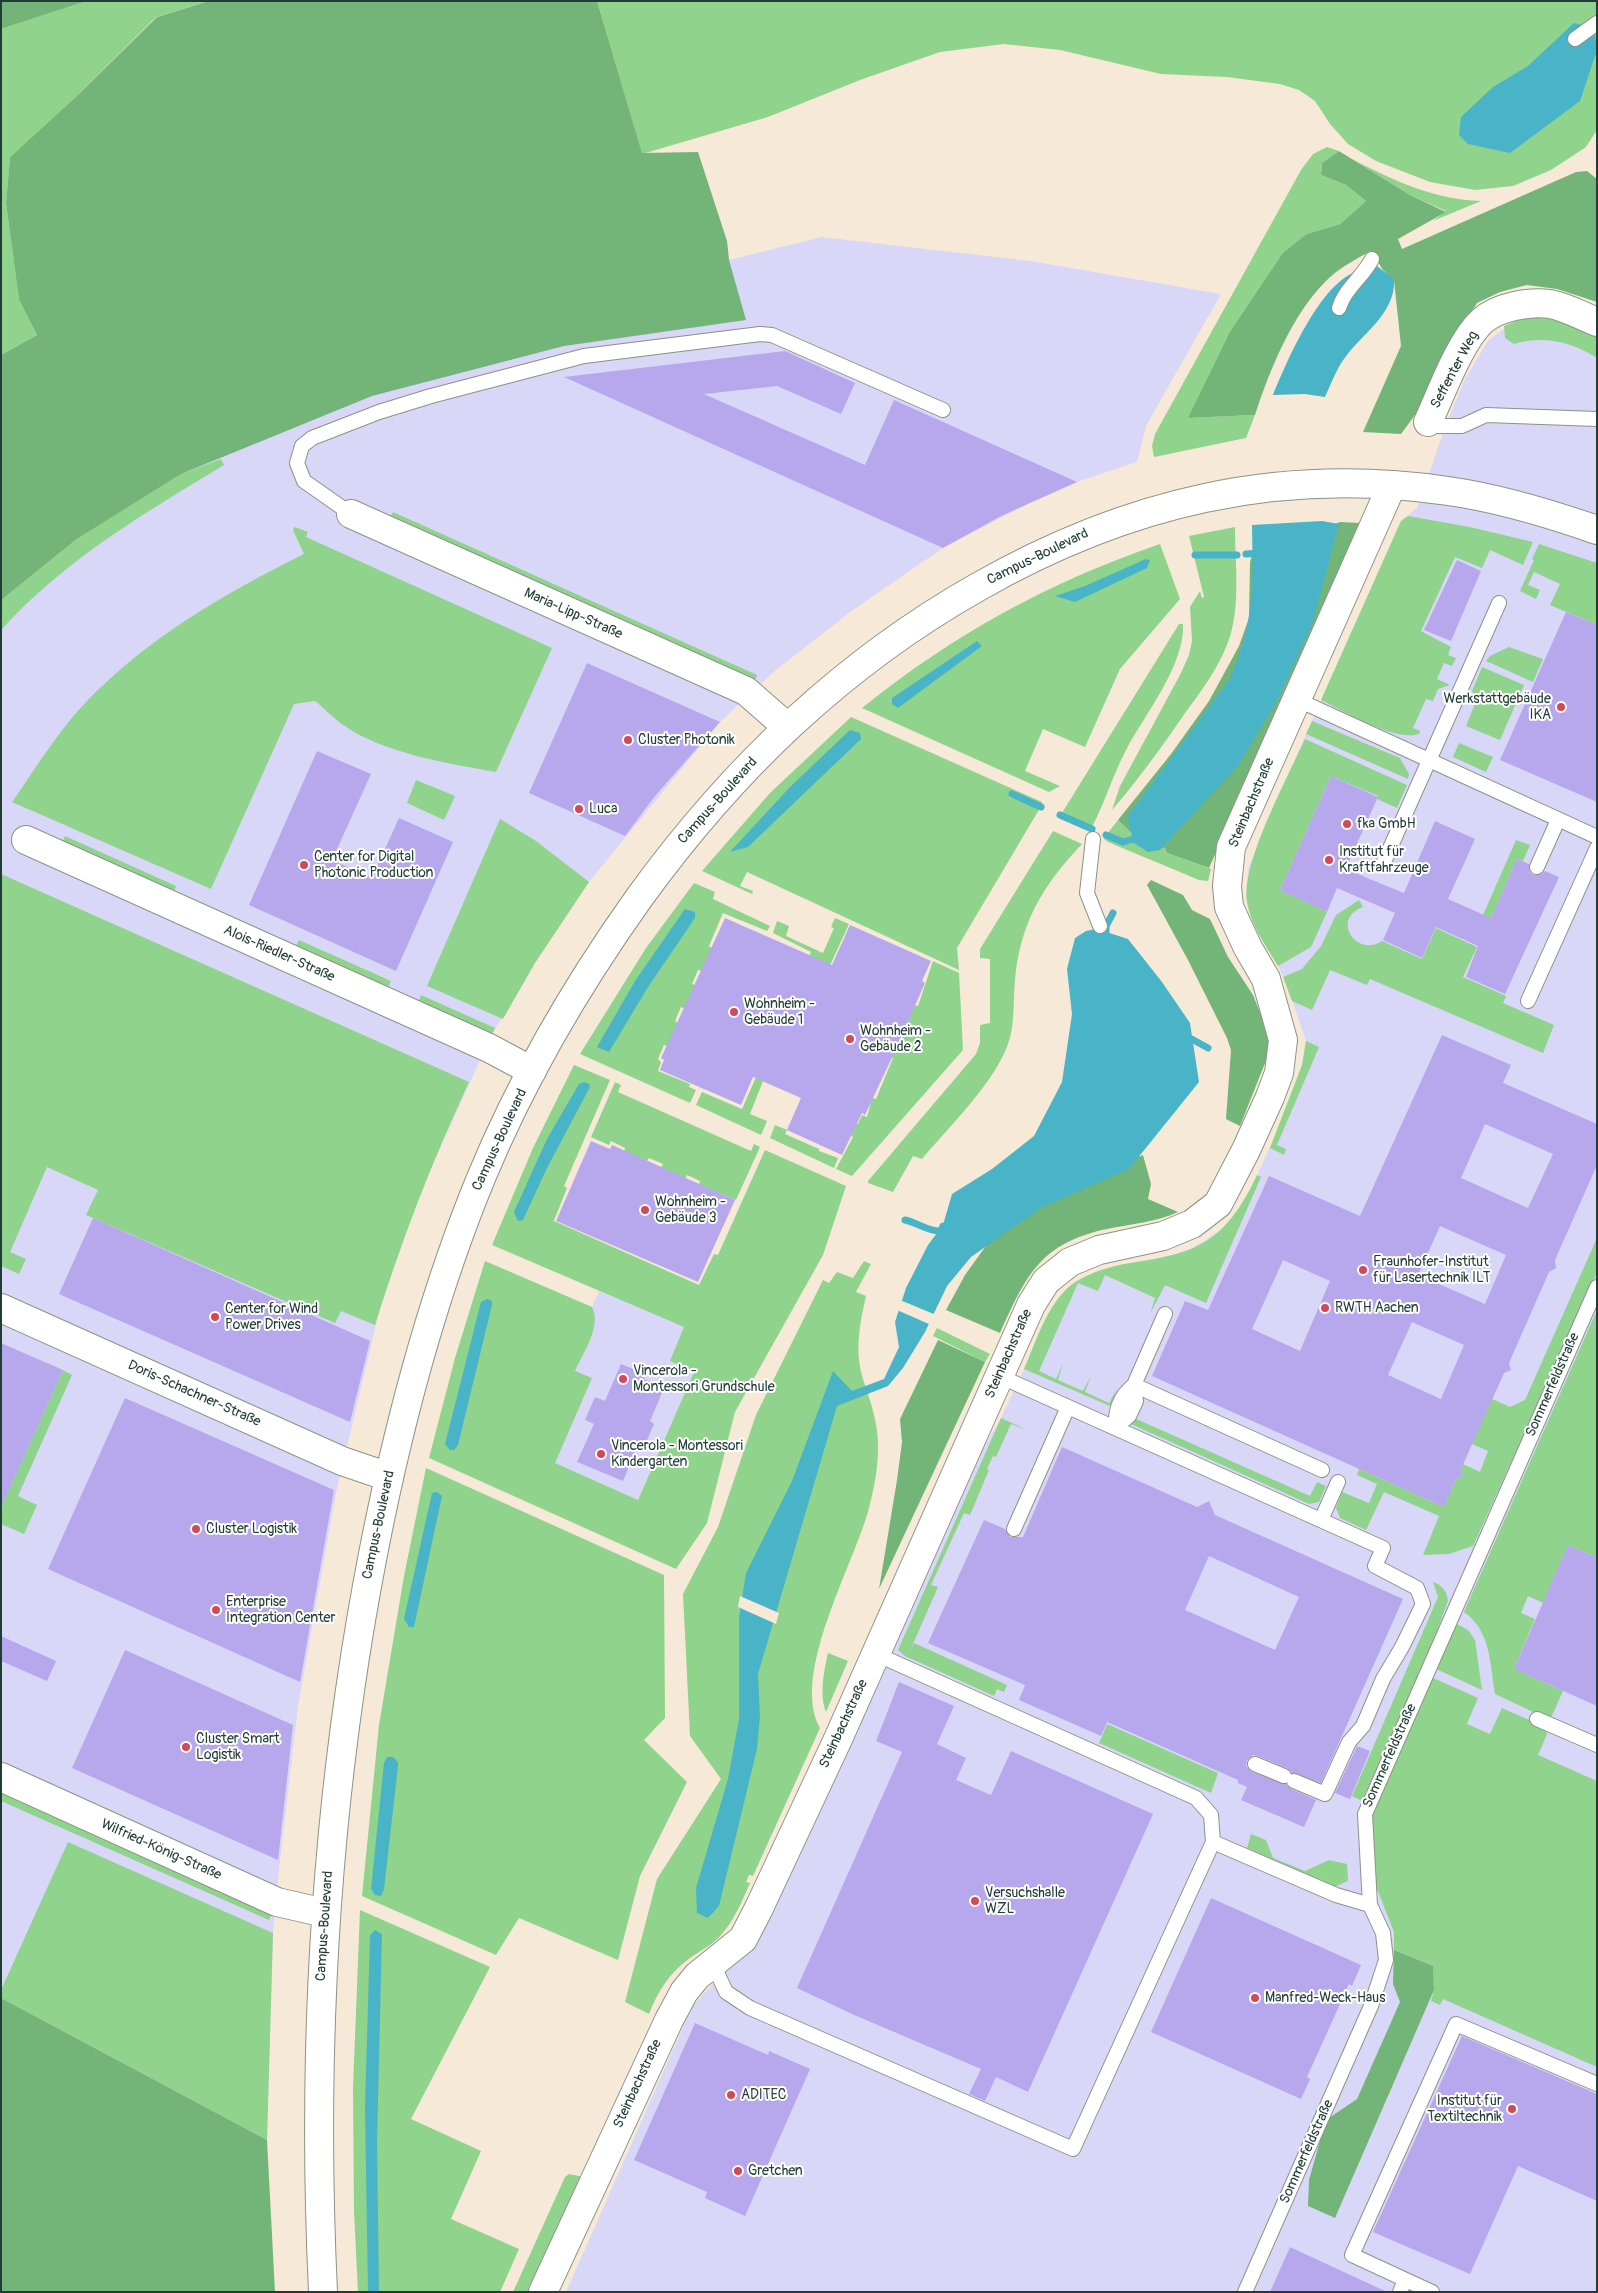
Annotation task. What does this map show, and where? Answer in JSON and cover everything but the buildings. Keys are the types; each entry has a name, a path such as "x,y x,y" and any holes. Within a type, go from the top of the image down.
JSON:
{"street":[{"name":"Seffenter Weg","path":"1428,422 1468,338 1482,321 1504,309 1527,305 1551,304 1597,322"},
{"name":"Campus-Boulevard","path":"323,2292 318,2066 325,1913 339,1762 356,1638 388,1477 429,1322 451,1256 482,1174 532,1071 591,970 670,856 718,799 786,726 882,649 956,599 1047,550 1098,528 1164,506 1237,491 1326,482 1392,485"},
{"path":"1392,485 1450,491 1502,501 1597,530"},
{"name":"Steinbachstraße","path":"543,2292 672,2014 684,1992 697,1976 743,1940 760,1908 876,1654 1023,1321 1046,1282 1070,1262 1099,1250 1163,1236 1192,1224 1218,1204 1246,1150 1279,1073 1283,1040 1266,979 1248,948 1229,907 1227,886 1231,847 1392,485"},
{"name":"Maria-Lipp-Straße","path":"351,514 746,691 786,726"},
{"name":"Alois-Riedler-Straße","path":"26,840 471,1040 532,1071"},
{"name":"Doris-Schachner-Straße","path":"1,1308 342,1461 388,1477"},
{"name":"Wilfried-König-Straße","path":"1,1777 277,1902 325,1913"}],"lane":[{"path":"1575,39 1597,23"},
{"path":"1339,308 1343,296 1361,276 1372,259"},
{"path":"351,514 304,482 297,463 302,446 312,438 379,412 431,396 584,356 760,334 772,335 943,410"},
{"path":"1428,422 1438,426 1462,426 1486,415 1597,419"},
{"path":"1383,864 1499,603"},
{"path":"1298,700 1429,762 1597,837"},
{"path":"1537,867 1558,820"},
{"path":"1093,839 1087,893 1100,926"},
{"path":"1528,1001 1597,848"},
{"name":"Sommerfeldstraße","path":"1245,2292 1371,2006 1386,1960 1382,1933 1370,1905 1365,1814 1597,1287"},
{"path":"1115,1428 1129,1416 1136,1401 1134,1385 1165,1314"},
{"path":"999,1376 1383,1548 1375,1566 1417,1588 1422,1604 1402,1647 1383,1679 1363,1726 1349,1742 1325,1794 1255,1764"},
{"path":"1134,1385 1322,1470"},
{"path":"1014,1529 1068,1407"},
{"path":"1321,1520 1338,1482"},
{"path":"713,1964 726,1992 750,2008 1073,2149 1213,1842 1211,1815 1196,1798 876,1654"},
{"path":"1537,1719 1597,1745"},
{"path":"1213,1842 1336,1895 1370,1905"},
{"path":"1432,2292 1403,2286 1352,2255 1456,2024 1597,2084"}],"shaded area":[{"path":"822,237 1030,261 1221,294 1146,426 1137,462 1077,482 1031,502 943,548 853,610 776,670 720,722 589,882 535,963 491,1036 423,1186 383,1295 336,1493 298,1706 280,1861 273,1933 267,2140 1,1998 1,598 211,439 727,241 729,260"},
{"name":"RWTH Aachen","path":"1527,318 1545,318 1564,322 1597,335 1597,2292 566,2292 691,2009 705,1992 746,1953 955,1496 1001,1418 1055,1303 1069,1287 1097,1271 1168,1256 1193,1248 1221,1230 1245,1202 1283,1118 1302,1065 1306,1041 1286,982 1251,914 1247,901 1248,869 1401,521 1417,508 1447,422 1465,379 1488,341 1506,327"},
{"path":"599,1291 685,1327 694,1372 638,1500 554,1463 584,1304 592,1307"}],"green space":[{"path":"1,1 87,1 1,29"},
{"path":"87,1 209,1 156,17 80,93 10,157 6,203 19,300 37,335 1,355 1,29"},
{"path":"209,1 597,1 642,153 698,152 727,241 729,260 746,320 564,346 372,396 181,474 77,539 1,600 1,355 37,335 19,300 6,203 10,157 80,93 157,17"},
{"path":"597,1 1597,1 1597,130 1586,147 1551,170 1513,186 1475,190 1430,182 1376,161 1348,144 1330,124 1315,101 1299,90 1280,84 1227,77 1161,74 1060,50 1004,44 940,52 860,80 768,117 642,154"},
{"path":"1327,147 1339,151 1322,163 1321,175 1346,185 1366,201 1340,224 1307,234 1188,418 1255,415 1246,438 1154,457 1152,446 1155,434 1301,170 1313,154"},
{"path":"1339,151 1410,195 1446,212 1398,239 1402,249 1576,172 1587,171 1597,179 1597,302 1557,289 1527,285 1500,292 1477,303 1439,366 1423,404 1401,434 1363,432 1401,346 1394,280 1383,270 1371,251 1349,263 1329,278 1304,307 1284,342 1255,415 1188,418 1230,332 1283,253 1307,234 1340,224 1366,201 1346,185 1321,175 1322,163"},
{"path":"1352,159 1414,188 1447,197 1481,201 1433,221 1446,211 1410,195"},
{"path":"1537,317 1553,319 1597,334 1597,358 1567,344 1536,340 1514,344 1505,338 1504,326 1521,319"},
{"path":"221,459 224,465 135,520 78,560 51,581 1,630 1,600 77,539 181,474"},
{"path":"393,512 757,675 754,683 389,520"},
{"path":"1408,516 1470,527 1533,542 1523,565 1490,550 1482,568 1455,557 1421,631 1451,647 1448,655 1456,658 1452,666 1444,663 1437,679 1450,685 1438,689 1433,701 1426,699 1413,728 1420,731 1419,734 1409,735 1384,730 1321,700 1401,521"},
{"path":"1340,522 1361,523 1209,868 1167,853 1165,848 1145,846 1118,820 1171,754 1209,701 1239,646 1249,618 1250,562 1258,536 1321,529"},
{"path":"295,527 308,532 306,537 552,648 496,772 438,761 397,750 361,735 341,723 315,701 294,704 211,889 12,802 76,713 136,656 162,636 217,601 304,554 293,530"},
{"path":"1235,527 1235,607 1234,620 1227,644 1217,666 1204,686 1140,776 1112,810 1120,786 1189,655 1192,641 1190,607 1200,591 1202,598 1204,597 1189,536"},
{"path":"1160,544 1180,599 1120,669 1085,747 1043,729 1025,771 1060,786 1049,792 862,708 932,656 1004,612 1079,576"},
{"path":"1539,544 1597,563 1597,625 1550,605 1560,584 1534,572 1528,585 1540,590 1536,599 1520,591"},
{"path":"1179,624 1183,624 1178,656 1162,689 1126,750 1092,827 1062,813"},
{"path":"1509,647 1543,659 1533,682 1486,661 1490,656"},
{"path":"1482,667 1524,685 1500,740 1466,726 1476,701 1472,691"},
{"path":"851,717 1042,802 1042,805 1013,793 1013,790 1010,799 1013,796 1040,808 957,948 959,970 747,872 740,886 753,891 752,894 702,871 770,793"},
{"path":"1312,721 1400,758 1409,774 1408,779 1306,734"},
{"path":"1305,739 1407,785 1397,808 1377,799 1378,796 1331,776 1280,890 1327,912 1311,947 1278,966 1251,918 1247,901 1247,885 1251,865 1267,820"},
{"path":"1459,743 1493,757 1486,772 1453,757"},
{"path":"416,780 455,796 444,820 407,803"},
{"path":"500,819 536,841 589,882 535,963 503,1019 427,986"},
{"path":"1118,820 1145,846 1165,848 1167,853 1211,869 1208,881 1199,880 1108,842 1104,839 1105,837 1123,844 1133,839 1131,837 1122,840 1107,834"},
{"path":"1053,831 1082,844 1068,859 1045,890 1028,923 1018,959 1012,1029 1002,1059 970,1104 922,1159 913,1156 893,1192 868,1183 976,1054 980,1043 980,1025 990,1023 990,959 980,958 980,949"},
{"path":"65,836 176,886 173,894 61,845"},
{"path":"1516,840 1530,845 1523,861 1517,859 1491,918 1483,915"},
{"path":"1,874 469,1082 418,1202 395,1263 375,1325 341,1311 335,1323 86,1215 98,1190 47,1167 10,1252 26,1259 19,1274 1,1266"},
{"path":"1151,880 1183,895 1192,910 1210,919 1228,957 1253,995 1269,1035 1267,1058 1240,1126 1226,1119 1231,1050 1227,1038 1188,960 1147,885"},
{"path":"694,883 715,892 713,899 770,926 767,931 723,913 709,946 712,948 702,971 698,970 692,984 695,985 685,1009 681,1007 675,1021 678,1023 668,1046 664,1045 658,1059 661,1062 658,1071 690,1084 689,1087 696,1090 690,1103 580,1054 646,948"},
{"path":"1359,900 1363,907 1353,913 1349,920 1348,928 1356,941 1364,945 1373,945 1382,941 1422,959 1436,928 1477,947 1463,977 1506,996 1503,1003 1554,1025 1543,1053 1370,979 1367,985 1330,970 1312,1010 1292,1001 1283,977 1302,969 1321,946 1336,915"},
{"path":"835,918 849,924 789,1055 763,1081 750,1114 767,1121 761,1135 696,1105 702,1092 742,1109 811,952 773,933 777,921 789,926 786,936 823,953 834,928 831,927"},
{"path":"299,940 391,981 387,990 295,948"},
{"path":"933,961 959,973 963,1050 852,1176 836,1169 853,1137 851,1136 856,1124 858,1124 862,1115 867,1117 872,1098 876,1099 893,1058 891,1057 893,1050 897,1052 914,1005 918,1006"},
{"path":"421,995 495,1028 491,1036 418,1003"},
{"path":"1306,1041 1319,1047 1277,1145 1286,1149 1284,1155 1270,1148 1302,1065"},
{"path":"574,1065 610,1080 564,1186 567,1188 551,1228 554,1221 699,1285 714,1254 718,1255 765,1150 846,1186 823,1255 735,1412 707,1523 676,1569 429,1458 455,1358 485,1261 592,1307 595,1322 593,1331 587,1348 575,1371 592,1378 555,1463 638,1500 694,1372 670,1361 684,1327 492,1245 533,1148"},
{"path":"615,1082 621,1085 618,1092 751,1151 754,1144 760,1147 736,1200 699,1185 700,1181 687,1175 685,1179 661,1168 663,1164 649,1158 647,1161 624,1152 625,1148 611,1141 609,1145 591,1137"},
{"path":"775,1125 787,1130 785,1134 838,1158 834,1168 770,1138"},
{"path":"1143,1155 1151,1184 1148,1199 1178,1212 1152,1220 1084,1235 1066,1243 1051,1253 1038,1265 1028,1279 1018,1295 1000,1333 946,1310 965,1275 988,1243 1012,1217 1088,1177"},
{"path":"1257,1175 1261,1177 1206,1303 1165,1285 1150,1314 1155,1298 1105,1275 1098,1291 1078,1283 1039,1371 1056,1379 1063,1363 1058,1380 1083,1391 1091,1376 1085,1392 1109,1403 1118,1387 1110,1406 1024,1369 1040,1330 1050,1311 1066,1289 1083,1278 1102,1270 1123,1264 1168,1256 1199,1245 1223,1228 1233,1216"},
{"path":"1597,1238 1597,1273 1473,1546 1449,1554 1423,1555 1439,1516 1384,1492 1366,1530 1340,1518 1336,1508 1342,1492 1369,1503 1377,1484 1357,1475 1359,1469 1444,1507 1456,1479 1463,1476 1461,1469 1463,1464 1480,1472 1488,1451 1472,1444 1492,1399 1510,1407 1525,1400"},
{"path":"864,1261 871,1264 856,1292 866,1296 860,1328 859,1360 876,1426 878,1462 869,1508 818,1650 813,1679 813,1705 820,1728 753,1876 749,1875 746,1882 750,1883 734,1917 718,1939 676,1969 656,1998 649,2014 625,2002 657,1879 721,1779 690,1736 683,1594 718,1527 756,1415 823,1280 829,1283 837,1272 853,1278"},
{"path":"1597,1310 1597,1558 1568,1545 1543,1603 1528,1596 1521,1613 1535,1619 1514,1669 1563,1691 1550,1720 1495,1694 1488,1649 1484,1638 1480,1629 1464,1612"},
{"path":"937,1328 990,1354 985,1362 933,1336"},
{"path":"938,1340 985,1362 879,1589 902,1442 900,1419"},
{"path":"63,1370 72,1375 18,1496 37,1505 24,1534 1,1524 1,1508"},
{"path":"1001,1418 1027,1430 1011,1424 996,1457 993,1456 970,1515 964,1513 931,1585 938,1587 909,1653 914,1643 1007,1685 1004,1692 997,1689 994,1696 905,1656 898,1650"},
{"path":"1134,1418 1310,1496 1317,1482 1326,1486 1319,1502 1309,1504 1131,1424"},
{"path":"426,1468 664,1575 665,1718 644,1740 687,1782 640,1876 618,1960 519,1918 496,1955 362,1896 379,1725 404,1576"},
{"path":"1433,1582 1444,1589 1448,1601 1433,1642 1362,1801 1352,1796 1438,1597"},
{"path":"1457,1624 1468,1630 1475,1640 1482,1690 1436,1669"},
{"path":"828,1653 848,1661 826,1712 823,1690"},
{"path":"1433,1678 1478,1698 1467,1724 1490,1734 1502,1708 1545,1727 1547,1734 1538,1755 1597,1781 1597,2067 1443,1999 1440,2005 1431,2001 1434,1990 1433,1966 1394,1950 1394,1932 1372,1876 1369,1819"},
{"path":"1107,1724 1218,1773 1211,1793 1099,1743"},
{"path":"1,1791 273,1912 269,1920 1,1801"},
{"path":"1251,1834 1266,1840 1273,1858 1305,1871 1329,1860 1347,1864 1348,1881 1334,1887 1247,1848"},
{"path":"68,1842 273,1933 267,2140 1,1998 1,1990"},
{"path":"360,1910 490,1967 411,2119 481,2151 451,2219 519,2249 500,2292 358,2292 354,2212 353,2088"},
{"path":"1394,1950 1433,1966 1434,1990 1335,2218 1308,2206 1309,2180 1320,2141 1329,2118 1357,2099 1400,2002 1393,1984"},
{"path":"1,1998 267,2140 275,2292 1,2292"},
{"path":"569,2174 579,2176 582,2179 530,2292 513,2292 565,2177"}],"water":[{"path":"1574,23 1594,28 1597,50 1580,101 1510,153 1468,144 1459,135 1461,117 1493,87 1528,66"},
{"path":"1377,266 1394,279 1390,303 1384,313 1344,359 1325,397 1305,394 1273,395 1304,328 1326,295 1351,274"},
{"path":"1322,521 1339,524 1313,622 1277,701 1238,766 1160,850 1148,852 1134,843 1127,817 1229,680 1244,640 1251,604 1252,525"},
{"path":"1146,559 1150,560 1147,568 1075,602 1055,596 1085,586"},
{"path":"977,641 982,646 898,708 892,704 892,698"},
{"path":"850,730 860,733 861,739 748,847 730,852 790,787"},
{"path":"685,909 695,912 695,918 648,987 609,1052 597,1047 635,981"},
{"path":"1097,929 1128,939 1162,982 1190,1023 1199,1082 1129,1169 1041,1208 971,1257 947,1286 925,1332 903,1368 888,1386 837,1406 758,1674 760,1716 757,1749 719,1906 708,1918 697,1913 696,1888 728,1779 739,1719 739,1617 746,1573 792,1481 833,1371 852,1391 884,1379 899,1347 895,1322 906,1288 928,1245 943,1225 952,1194 992,1169 1034,1136 1062,1082 1072,1014 1067,969 1075,938 1086,931"},
{"path":"584,1082 589,1084 590,1087 547,1168 523,1220 518,1221 514,1212 547,1139 579,1084"},
{"path":"487,1299 492,1301 492,1305 458,1445 454,1450 450,1450 445,1444 481,1302"},
{"path":"437,1492 442,1496 414,1627 409,1627 404,1619 432,1493"},
{"path":"387,1757 393,1757 398,1762 398,1766 384,1889 381,1896 375,1895 371,1889 384,1763"},
{"path":"375,1930 382,1934 377,2141 379,2292 368,2292 365,2108 370,1935"}],"pier":[{"path":"900,1300 936,1315 931,1325 897,1310"},
{"path":"740,1596 779,1613 776,1624 738,1607"}],"waterway":[{"path":"1246,554 1262,553"},
{"path":"1195,555 1237,555"},
{"path":"1012,794 1041,807"},
{"path":"1060,815 1092,829"},
{"path":"1106,835 1123,842 1141,837"},
{"path":"1106,940 1106,926 1113,913"},
{"path":"1186,1036 1208,1048"},
{"path":"905,1220 937,1231 941,1231 943,1226"}],"place":[{"name":"Werkstattgebäude IKA","path":"1561,707"},
{"name":"Cluster Photonik","path":"628,740"},
{"name":"Luca","path":"579,809"},
{"name":"fka GmbH","path":"1347,824"},
{"name":"Institut für Kraftfahrzeuge","path":"1329,860"},
{"name":"Center for Digital Photonic Production","path":"304,865"},
{"name":"Wohnheim - Gebäude 1","path":"734,1012"},
{"name":"Wohnheim - Gebäude 2","path":"850,1039"},
{"name":"Wohnheim - Gebäude 3","path":"645,1210"},
{"name":"Fraunhofer-Institut für Lasertechnik ILT","path":"1363,1270"},
{"name":"RWTH Aachen","path":"1325,1308"},
{"name":"Center for Wind Power Drives","path":"215,1317"},
{"name":"Vincerola - Montessori Grundschule","path":"623,1379"},
{"name":"Vincerola - Montessori Kindergarten","path":"601,1454"},
{"name":"Cluster Logistik","path":"196,1529"},
{"name":"Enterprise Integration Center","path":"216,1610"},
{"name":"Cluster Smart Logistik","path":"186,1747"},
{"name":"Versuchshalle WZL","path":"975,1901"},
{"name":"Manfred-Weck-Haus","path":"1255,1998"},
{"name":"ADITEC","path":"731,2095"},
{"name":"Institut für Textiltechnik","path":"1512,2109"},
{"name":"Gretchen","path":"738,2171"}]}
